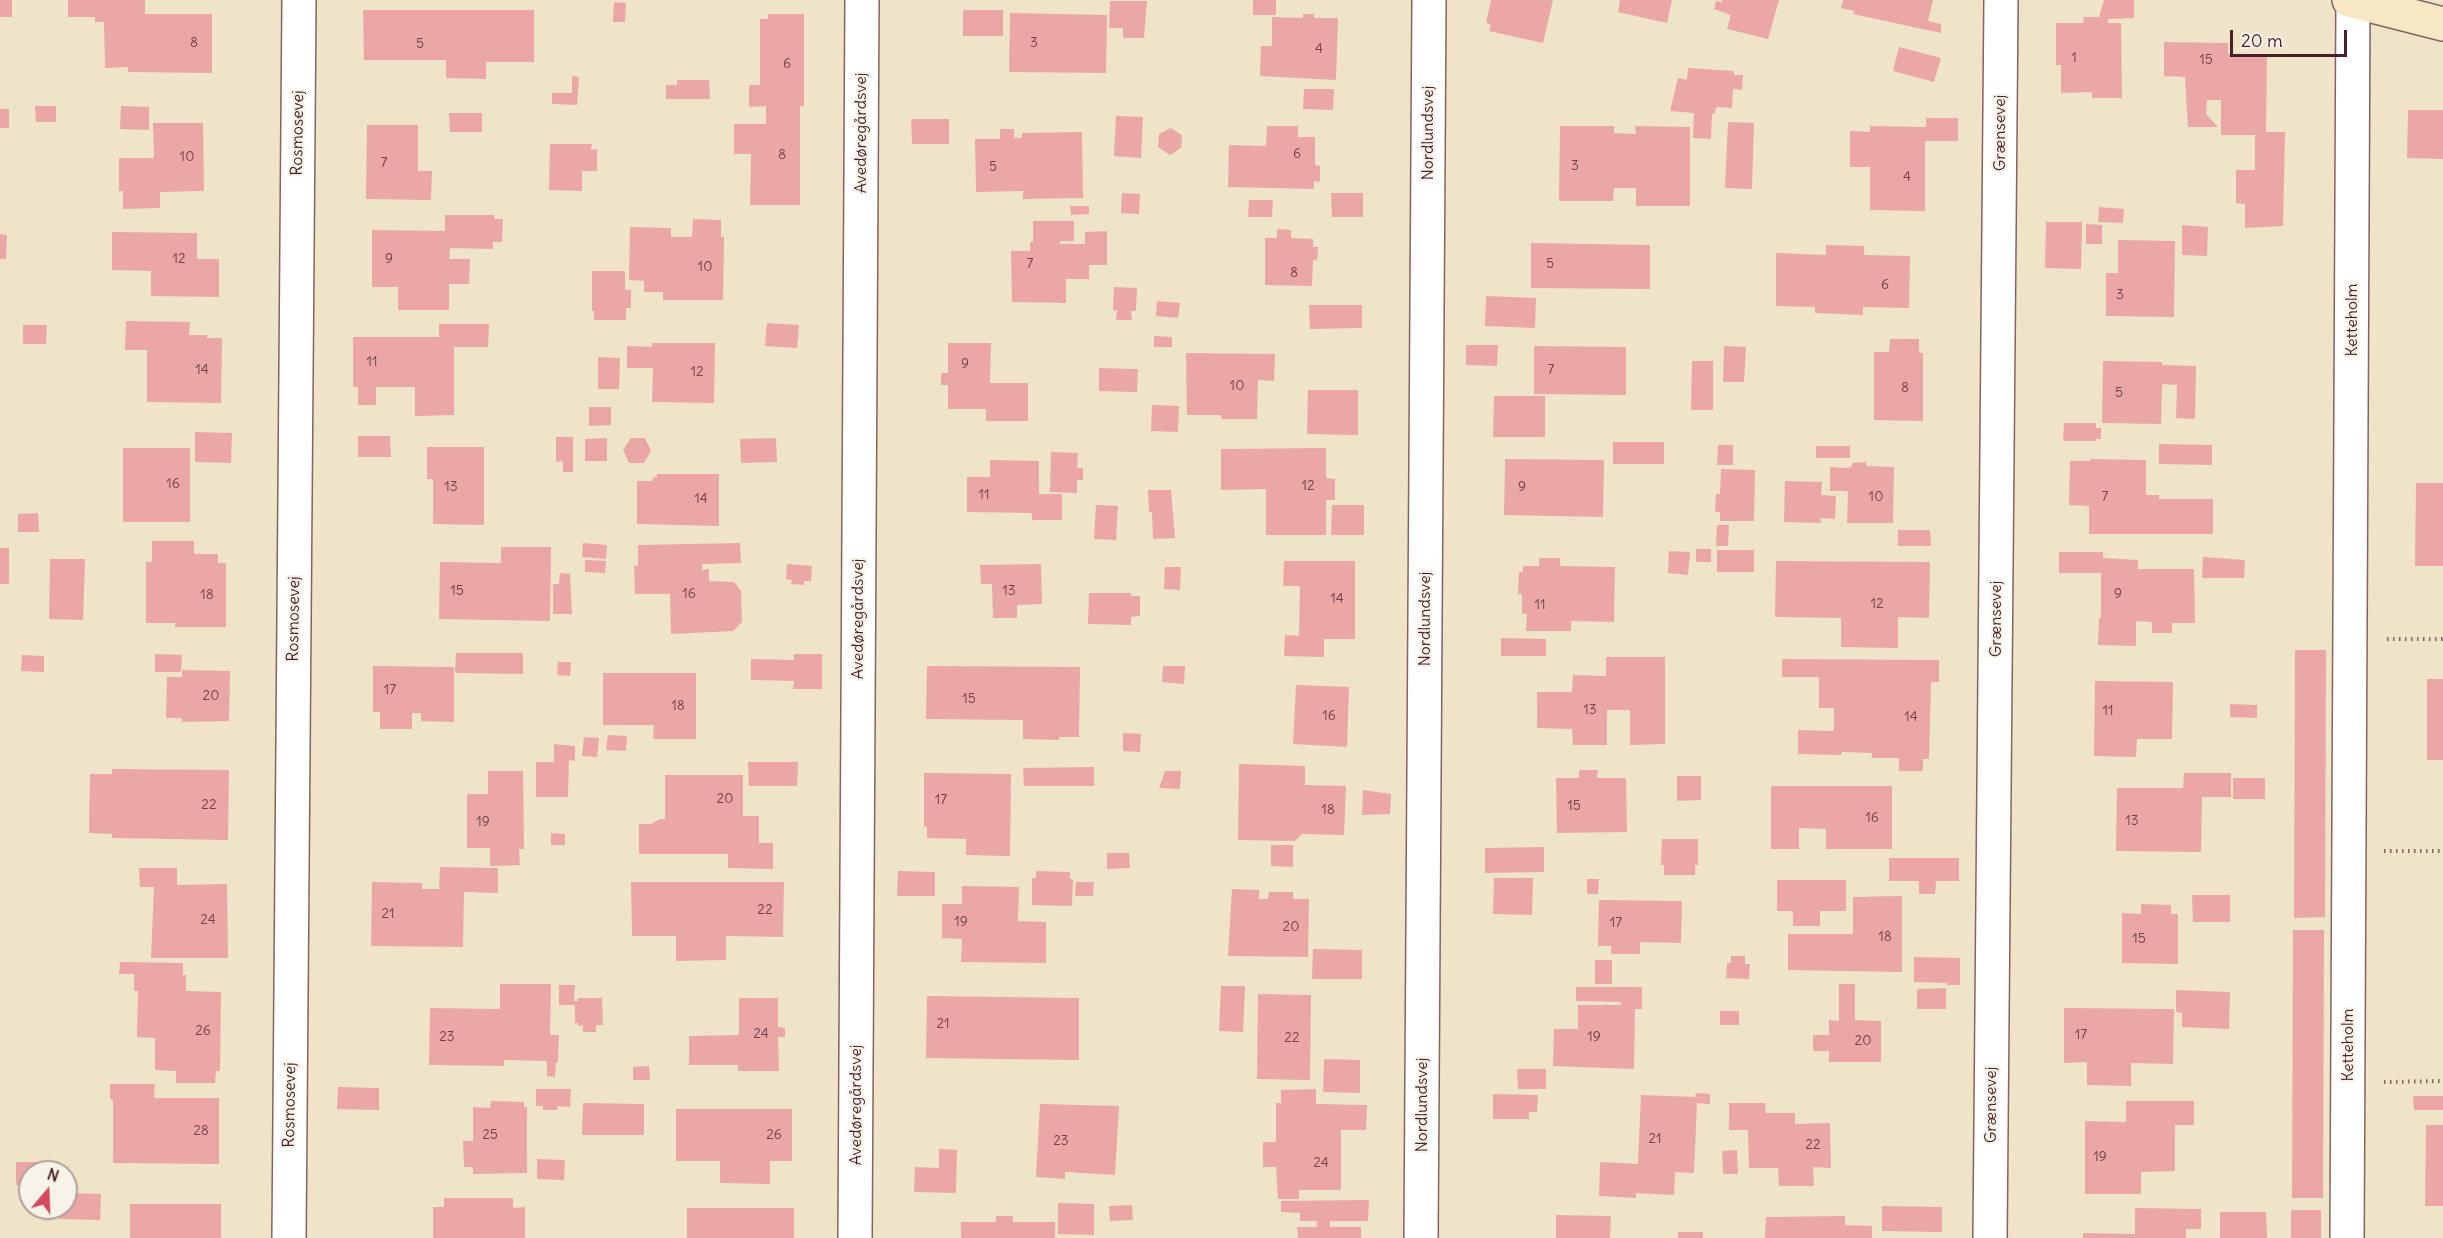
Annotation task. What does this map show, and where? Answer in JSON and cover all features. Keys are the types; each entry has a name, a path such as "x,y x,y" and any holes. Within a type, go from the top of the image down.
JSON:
{"street":[{"name":"Rosmosevej","path":"289,1238 299,0"},
{"name":"Avedøregårdsvej","path":"855,1238 862,0"},
{"name":"Nordlundsvej","path":"1421,1238 1429,0"},
{"name":"Grænsevej","path":"1990,1238 2001,0"},
{"path":"2351,1 2443,24"},
{"name":"Ketteholm","path":"2347,1238 2351,1"}],"path":[{"path":"2350,639 2443,639"},
{"path":"2349,852 2443,851"},
{"path":"2348,1082 2443,1081"}],"building":[{"path":"0,0 12,0 12,17 0,17"},
{"path":"68,0 145,0 145,14 212,14 212,73 128,72 128,67 105,68 104,22 95,22 95,17 68,17"},
{"path":"1253,0 1276,0 1276,15 1253,15"},
{"path":"1491,0 1553,0 1543,43 1489,31 1491,24 1486,23"},
{"path":"1620,0 1672,0 1667,23 1618,12"},
{"path":"1722,0 1779,0 1768,39 1727,29 1731,15 1714,9 1716,1 1722,2"},
{"path":"1843,0 1933,0 1928,21 1941,24 1941,33 1853,14 1854,11 1841,8"},
{"path":"2104,0 2134,0 2134,18 2108,19 2108,23 2121,23 2122,98 2092,98 2092,92 2061,93 2061,65 2056,65 2056,23 2084,23 2083,17 2099,17"},
{"path":"1110,1 1147,1 1144,38 1123,38 1123,28 1109,28"},
{"path":"614,2 626,3 625,22 613,22"},
{"path":"363,10 534,10 534,62 486,62 486,79 446,78 446,60 364,60"},
{"path":"963,10 1003,10 1003,36 963,36"},
{"path":"1010,13 1107,15 1106,73 1009,72"},
{"path":"768,14 804,14 804,106 800,106 800,205 750,205 751,154 734,154 734,124 766,124 766,106 749,107 749,85 760,85 760,19 768,19"},
{"path":"1303,14 1314,14 1314,18 1338,18 1336,80 1260,76 1261,46 1272,46 1272,17 1303,18"},
{"path":"2164,42 2228,43 2228,54 2267,55 2266,132 2285,132 2283,226 2245,228 2245,204 2236,203 2236,170 2255,170 2255,135 2221,135 2221,100 2207,100 2206,114 2218,127 2188,127 2185,77 2164,76"},
{"path":"1899,47 1941,58 1934,82 1893,71"},
{"path":"1688,68 1734,71 1734,75 1743,75 1742,90 1733,89 1732,108 1716,107 1715,113 1712,114 1711,139 1693,138 1694,113 1670,111 1678,78 1687,80"},
{"path":"572,76 579,77 577,105 552,104 552,93 572,93"},
{"path":"677,80 709,80 710,99 666,99 666,85 677,85"},
{"path":"1304,89 1334,89 1333,110 1303,109"},
{"path":"35,106 56,106 56,122 36,122"},
{"path":"121,106 149,107 149,130 120,129"},
{"path":"0,109 9,109 9,128 0,128"},
{"path":"2408,110 2443,110 2443,159 2407,158"},
{"path":"449,113 482,113 482,132 450,132"},
{"path":"1116,116 1143,117 1141,158 1114,156"},
{"path":"1926,118 1958,118 1958,141 1925,141 1925,211 1870,210 1870,167 1850,167 1850,131 1870,132 1870,126 1926,127"},
{"path":"911,119 949,119 949,144 912,144"},
{"path":"1728,122 1754,123 1752,189 1725,188"},
{"path":"153,123 203,123 204,191 160,192 160,208 123,209 123,191 119,191 119,158 154,158"},
{"path":"367,125 418,125 418,171 432,171 431,200 366,199"},
{"path":"1267,126 1298,126 1298,137 1315,137 1315,165 1320,166 1320,182 1314,181 1314,189 1228,187 1229,145 1266,146"},
{"path":"1560,126 1614,126 1614,133 1636,134 1635,126 1690,127 1690,206 1636,206 1636,188 1614,188 1613,201 1559,201"},
{"path":"1171,128 1182,135 1181,148 1170,155 1158,147 1159,134"},
{"path":"1000,129 1014,129 1014,138 1022,138 1022,133 1082,132 1083,198 1023,199 1023,191 976,192 975,139 1000,139"},
{"path":"550,144 592,144 591,150 597,149 597,171 582,171 582,191 549,190"},
{"path":"1122,193 1140,194 1139,214 1121,213"},
{"path":"1331,193 1363,193 1363,217 1332,217"},
{"path":"1249,200 1273,200 1272,217 1248,217"},
{"path":"1070,206 1089,206 1089,214 1071,215"},
{"path":"2099,207 2124,209 2123,223 2098,222"},
{"path":"445,215 494,215 494,219 503,219 502,242 493,242 493,249 450,248 449,259 470,259 469,284 449,284 449,310 398,310 398,287 372,287 372,230 445,231"},
{"path":"693,219 721,220 721,237 724,237 723,300 663,300 663,292 644,292 644,281 629,280 630,227 671,228 671,237 692,237"},
{"path":"1033,221 1074,221 1074,241 1060,241 1060,244 1085,244 1085,232 1107,231 1107,265 1089,265 1089,279 1066,279 1066,303 1012,302 1011,251 1030,251 1030,242 1033,242"},
{"path":"2046,222 2082,222 2081,269 2045,268"},
{"path":"2086,224 2102,225 2102,244 2086,244"},
{"path":"2182,225 2208,227 2207,256 2182,255"},
{"path":"1277,229 1291,230 1291,238 1313,239 1313,247 1318,247 1317,260 1313,260 1312,286 1265,285 1265,238 1277,238"},
{"path":"112,232 197,233 197,259 219,259 219,297 151,296 151,271 112,270"},
{"path":"0,234 7,235 6,259 0,259"},
{"path":"2118,240 2175,241 2174,317 2106,316 2106,273 2118,273"},
{"path":"1531,243 1650,245 1650,289 1531,288"},
{"path":"1826,245 1864,246 1864,255 1910,256 1909,308 1863,307 1863,315 1815,313 1815,307 1776,306 1776,253 1826,255"},
{"path":"592,271 625,271 625,290 631,290 631,308 626,308 626,320 594,320"},
{"path":"1114,287 1137,288 1136,311 1131,311 1132,320 1116,320 1117,310 1113,311"},
{"path":"1486,296 1536,298 1535,328 1485,326"},
{"path":"1157,301 1180,303 1178,318 1156,316"},
{"path":"1309,305 1362,305 1362,328 1310,329"},
{"path":"126,321 190,322 189,335 222,338 221,403 147,402 147,350 125,350"},
{"path":"767,323 799,325 797,348 765,346"},
{"path":"439,324 489,324 488,347 454,347 454,415 415,416 415,387 376,387 376,405 358,405 358,387 353,387 353,337 439,337"},
{"path":"23,325 47,325 46,344 23,344"},
{"path":"1154,336 1172,337 1172,347 1154,347"},
{"path":"1890,339 1919,339 1919,353 1923,353 1923,421 1874,420 1874,352 1889,352"},
{"path":"652,343 715,343 714,403 652,402 653,368 627,368 627,346 652,347"},
{"path":"948,343 991,343 990,383 1028,383 1028,421 986,421 986,409 948,409 948,385 941,385 941,373 948,373"},
{"path":"1466,345 1498,345 1497,366 1466,365"},
{"path":"1534,346 1626,347 1626,395 1534,394"},
{"path":"1724,346 1746,347 1744,382 1723,382"},
{"path":"1186,353 1275,354 1274,381 1258,380 1257,419 1221,419 1221,415 1187,415"},
{"path":"598,357 620,358 619,389 598,389"},
{"path":"1692,361 1713,361 1713,410 1691,410"},
{"path":"2103,361 2162,362 2162,365 2196,366 2195,419 2176,418 2177,385 2162,384 2161,424 2102,423"},
{"path":"1099,368 1138,369 1137,392 1099,391"},
{"path":"1308,390 1358,390 1358,435 1307,434"},
{"path":"1494,396 1545,396 1545,437 1493,437"},
{"path":"1152,405 1179,406 1178,432 1151,431"},
{"path":"589,407 611,407 611,425 589,426"},
{"path":"2064,423 2096,423 2096,428 2101,428 2101,439 2063,441"},
{"path":"195,432 232,433 231,463 195,462"},
{"path":"358,436 390,436 391,457 358,457"},
{"path":"556,437 573,437 573,472 563,472 563,461 556,462"},
{"path":"607,438 607,461 585,461 585,439"},
{"path":"631,438 645,438 651,451 644,463 629,463 623,450"},
{"path":"776,438 777,462 741,463 740,439"},
{"path":"1613,442 1664,442 1664,464 1613,464"},
{"path":"2159,444 2212,445 2212,465 2159,464"},
{"path":"1718,445 1733,445 1733,465 1717,465"},
{"path":"1816,446 1850,446 1850,458 1816,458"},
{"path":"427,447 484,447 484,525 433,524 433,479 427,479"},
{"path":"123,448 190,448 190,522 123,522"},
{"path":"1326,448 1326,478 1335,479 1335,500 1326,500 1326,535 1266,535 1266,489 1221,490 1221,449"},
{"path":"1051,452 1078,453 1077,468 1083,468 1083,480 1077,480 1077,493 1050,492"},
{"path":"1505,459 1604,460 1603,517 1504,515"},
{"path":"2090,459 2146,460 2146,495 2159,495 2159,499 2213,499 2213,534 2089,534 2089,506 2069,505 2070,461 2090,461"},
{"path":"990,460 1039,461 1039,494 1062,494 1062,520 1032,520 1032,513 967,512 967,477 990,477"},
{"path":"1866,462 1866,466 1894,467 1893,523 1847,523 1848,491 1830,491 1830,467 1848,468 1852,466 1852,463"},
{"path":"1721,469 1755,470 1754,521 1720,521 1720,512 1715,512 1716,494 1720,494"},
{"path":"657,474 719,474 719,526 637,524 637,481 652,481"},
{"path":"1785,481 1822,482 1821,495 1836,496 1835,519 1820,518 1821,523 1784,522"},
{"path":"2416,483 2443,483 2443,566 2415,566"},
{"path":"1148,490 1171,490 1175,538 1153,539"},
{"path":"1096,505 1118,506 1116,540 1094,539"},
{"path":"1332,505 1364,505 1364,535 1331,535"},
{"path":"38,513 39,532 18,532 18,514"},
{"path":"1717,525 1729,525 1728,546 1716,546"},
{"path":"1898,530 1930,530 1931,546 1898,546"},
{"path":"152,541 194,541 194,554 218,554 218,563 226,563 226,627 175,627 175,623 146,623 146,562 152,562"},
{"path":"583,543 607,545 606,559 582,557"},
{"path":"740,543 741,563 702,564 702,570 709,569 709,581 734,582 741,591 742,622 733,631 671,634 670,594 635,594 634,566 638,566 638,545"},
{"path":"501,547 551,547 550,621 439,619 440,562 501,563"},
{"path":"0,548 9,548 9,584 0,584"},
{"path":"1696,549 1711,549 1711,562 1696,562"},
{"path":"1717,550 1754,550 1754,572 1717,572"},
{"path":"1669,551 1690,552 1688,575 1668,573"},
{"path":"2059,552 2103,552 2103,558 2138,560 2138,569 2194,569 2195,623 2172,623 2172,633 2152,633 2152,622 2136,621 2136,646 2098,645 2099,618 2101,618 2101,573 2059,573"},
{"path":"2203,557 2245,560 2244,578 2202,578"},
{"path":"1539,558 1560,558 1560,566 1615,567 1614,622 1571,621 1571,631 1526,631 1527,614 1522,614 1522,594 1518,594 1519,572 1523,572 1523,566 1539,566"},
{"path":"50,559 85,559 83,620 49,619"},
{"path":"585,560 606,561 605,573 585,572"},
{"path":"1284,561 1355,561 1355,639 1324,639 1324,657 1284,656 1285,635 1299,636 1300,586 1283,586"},
{"path":"1776,561 1930,562 1929,618 1898,617 1898,648 1841,647 1841,618 1775,617"},
{"path":"787,564 812,566 811,581 804,581 804,585 791,584 792,580 786,579"},
{"path":"1041,564 1042,604 1017,605 1017,618 993,618 992,584 981,584 980,565"},
{"path":"1165,567 1181,567 1180,590 1164,589"},
{"path":"560,573 570,574 572,614 553,614 553,584 559,584"},
{"path":"1089,593 1131,593 1131,596 1140,596 1140,616 1131,617 1131,625 1088,624"},
{"path":"1501,638 1546,639 1546,656 1501,656"},
{"path":"2295,650 2326,650 2325,917 2294,918"},
{"path":"456,653 523,653 523,674 455,673"},
{"path":"155,654 182,655 181,672 155,672"},
{"path":"794,654 822,654 822,689 793,689 794,681 751,680 751,659 794,660"},
{"path":"22,655 44,656 44,672 21,671"},
{"path":"1606,657 1665,657 1665,744 1630,745 1630,710 1607,710 1607,745 1573,745 1572,729 1537,728 1537,692 1572,692 1573,675 1606,676"},
{"path":"1782,659 1939,660 1939,682 1931,682 1929,759 1923,759 1923,771 1899,771 1899,758 1872,758 1872,753 1798,754 1798,730 1834,731 1834,708 1819,708 1819,677 1782,677"},
{"path":"558,662 571,662 570,676 557,675"},
{"path":"373,666 454,667 454,722 421,721 421,713 412,713 412,729 380,729 380,712 373,712"},
{"path":"927,666 1080,667 1079,737 1059,737 1059,740 1023,739 1023,720 926,719"},
{"path":"1163,666 1185,666 1184,684 1162,682"},
{"path":"182,670 230,671 229,721 182,722 182,718 166,718 167,677 182,677"},
{"path":"603,673 696,673 696,739 653,739 654,725 603,725"},
{"path":"2427,679 2443,679 2443,760 2427,760"},
{"path":"2095,681 2173,682 2172,739 2137,739 2136,757 2094,756"},
{"path":"1296,685 1349,687 1347,747 1293,744"},
{"path":"2230,704 2257,705 2257,718 2230,717"},
{"path":"1123,733 1141,734 1140,752 1123,751"},
{"path":"608,735 627,736 626,751 606,750"},
{"path":"584,737 599,738 597,757 582,756"},
{"path":"554,744 575,746 575,761 569,760 568,797 536,797 536,762 554,762"},
{"path":"748,762 798,762 797,786 749,786"},
{"path":"1239,764 1305,766 1305,785 1346,786 1344,835 1302,834 1295,841 1238,840"},
{"path":"1094,767 1094,786 1024,786 1023,768"},
{"path":"112,769 229,770 228,840 112,838 112,834 89,833 90,774 112,774"},
{"path":"1579,770 1598,770 1597,778 1626,778 1627,832 1557,833 1556,778 1579,778"},
{"path":"488,771 523,771 524,849 519,849 520,865 490,866 490,848 467,848 467,794 488,794"},
{"path":"1165,771 1181,771 1180,789 1159,788"},
{"path":"924,773 1011,774 1010,856 966,855 966,839 927,838 927,827 924,826"},
{"path":"2184,773 2231,773 2231,797 2202,797 2201,852 2116,851 2117,788 2183,788"},
{"path":"665,775 743,775 743,816 759,816 759,843 773,843 773,869 728,868 728,854 639,854 639,824 651,824 665,819"},
{"path":"1677,776 1701,776 1701,800 1677,801"},
{"path":"2233,778 2265,778 2265,799 2233,799"},
{"path":"1771,786 1892,786 1892,849 1826,849 1826,829 1799,828 1799,849 1771,849"},
{"path":"1363,790 1391,794 1390,814 1362,815"},
{"path":"551,833 565,834 565,845 551,845"},
{"path":"1662,839 1698,839 1698,865 1695,865 1695,875 1664,875 1664,865 1661,865"},
{"path":"1271,845 1293,845 1293,867 1271,866"},
{"path":"1544,847 1544,872 1485,873 1485,848"},
{"path":"1107,853 1129,853 1130,868 1107,869"},
{"path":"1889,858 1959,858 1959,881 1936,881 1935,894 1919,894 1919,881 1889,881"},
{"path":"440,867 498,868 498,893 464,892 463,947 371,946 372,882 422,883 422,889 439,889"},
{"path":"139,868 177,868 177,885 227,884 228,958 151,958 154,887 140,887"},
{"path":"898,871 935,872 935,896 897,896"},
{"path":"1036,871 1070,872 1070,879 1073,879 1072,906 1032,905 1032,878 1036,878"},
{"path":"1494,878 1533,878 1532,915 1493,914"},
{"path":"1587,879 1599,879 1598,894 1587,894"},
{"path":"1777,880 1846,880 1846,911 1820,911 1820,926 1793,926 1793,911 1777,911"},
{"path":"631,882 784,882 783,937 726,936 726,960 676,961 676,936 632,936"},
{"path":"1076,882 1094,882 1093,896 1075,896"},
{"path":"962,886 1019,887 1018,921 1046,922 1046,963 961,962 962,939 942,938 942,904 962,904"},
{"path":"1232,889 1259,890 1259,899 1268,899 1269,892 1293,892 1293,899 1309,899 1308,957 1228,956"},
{"path":"2192,895 2230,895 2230,922 2193,922"},
{"path":"1902,896 1902,972 1788,970 1788,934 1853,934 1853,897"},
{"path":"1599,900 1682,901 1681,943 1640,942 1640,954 1611,954 1611,946 1598,946"},
{"path":"2141,904 2171,905 2171,914 2178,914 2178,964 2122,963 2122,913 2141,914"},
{"path":"2293,930 2324,930 2323,1198 2292,1198"},
{"path":"1313,949 1362,950 1362,979 1312,979"},
{"path":"1731,956 1745,956 1745,964 1750,964 1749,979 1726,978 1727,963 1731,963"},
{"path":"1914,957 1960,958 1960,985 1914,982"},
{"path":"1595,960 1612,960 1612,984 1595,984"},
{"path":"120,962 183,963 186,991 221,992 220,1071 216,1071 215,1083 176,1083 176,1071 155,1070 155,1038 137,1037 138,991 134,991 134,974 119,974"},
{"path":"500,984 551,984 550,1035 559,1035 555,1077 547,1076 547,1061 504,1060 504,1066 429,1065 430,1008 500,1009"},
{"path":"1839,984 1855,984 1855,1020 1881,1021 1881,1062 1829,1062 1829,1051 1813,1051 1813,1035 1829,1035 1829,1020 1839,1021"},
{"path":"559,985 575,985 574,1001 578,1001 578,998 602,998 603,1025 596,1025 596,1032 583,1032 583,1025 578,1026 578,1023 575,1023 575,1005 559,1005"},
{"path":"1221,986 1245,986 1243,1032 1219,1031"},
{"path":"1576,987 1642,987 1642,1009 1635,1009 1634,1069 1553,1066 1554,1029 1578,1029 1578,1005 1621,1005 1621,1002 1576,1001"},
{"path":"1946,988 1946,1009 1917,1009 1917,989"},
{"path":"2176,990 2230,992 2229,1029 2182,1027 2182,1013 2176,1012"},
{"path":"1258,994 1311,995 1310,1080 1257,1079"},
{"path":"927,996 1079,998 1079,1060 926,1058"},
{"path":"739,998 778,998 778,1027 785,1028 785,1037 778,1037 779,1071 738,1071 738,1065 689,1065 689,1036 739,1035"},
{"path":"2064,1008 2174,1009 2173,1064 2131,1063 2131,1086 2087,1085 2087,1062 2064,1063"},
{"path":"1720,1011 1739,1011 1739,1025 1720,1025"},
{"path":"1324,1059 1360,1060 1360,1093 1323,1092"},
{"path":"649,1066 650,1080 633,1080 633,1067"},
{"path":"1517,1069 1546,1069 1546,1089 1518,1089"},
{"path":"110,1084 155,1084 154,1098 219,1098 219,1164 113,1163 113,1100 110,1099"},
{"path":"338,1087 379,1088 379,1110 337,1109"},
{"path":"536,1089 571,1089 570,1107 558,1106 557,1110 543,1110 543,1106 536,1106"},
{"path":"1316,1089 1316,1104 1367,1105 1366,1130 1341,1130 1341,1190 1299,1190 1299,1199 1278,1199 1276,1167 1263,1167 1263,1142 1276,1142 1276,1103 1281,1103 1281,1090"},
{"path":"1696,1093 1710,1094 1710,1104 1697,1103 1694,1173 1675,1172 1674,1195 1636,1193 1636,1198 1599,1196 1600,1162 1638,1164 1641,1095 1695,1097"},
{"path":"1493,1094 1538,1095 1537,1112 1529,1112 1529,1119 1493,1119"},
{"path":"2413,1096 2443,1096 2443,1110 2414,1110"},
{"path":"491,1101 524,1102 524,1107 527,1107 527,1173 473,1174 473,1167 464,1167 463,1141 473,1141 473,1107 490,1108"},
{"path":"2126,1101 2194,1101 2194,1125 2175,1125 2175,1171 2141,1172 2141,1194 2085,1194 2085,1121 2126,1122"},
{"path":"583,1103 644,1104 644,1135 582,1135"},
{"path":"1729,1103 1765,1103 1766,1113 1795,1113 1795,1124 1830,1123 1831,1168 1813,1167 1814,1186 1779,1186 1778,1168 1749,1168 1748,1130 1729,1130"},
{"path":"1040,1104 1119,1106 1115,1175 1065,1172 1065,1179 1036,1177"},
{"path":"676,1109 792,1109 792,1161 770,1161 770,1184 720,1183 720,1161 676,1161"},
{"path":"2426,1125 2443,1125 2443,1206 2425,1206"},
{"path":"939,1149 957,1150 956,1193 914,1192 915,1167 939,1168"},
{"path":"1737,1150 1738,1174 1723,1174 1722,1151"},
{"path":"537,1159 565,1160 564,1180 537,1179"},
{"path":"16,1162 18,1162 18,1185 16,1185"},
{"path":"78,1193 101,1194 100,1220 78,1219"},
{"path":"444,1198 513,1198 513,1208 525,1207 525,1238 433,1238 433,1207 444,1207"},
{"path":"1369,1200 1368,1221 1330,1221 1330,1227 1361,1227 1361,1238 1298,1238 1297,1227 1317,1227 1317,1221 1300,1221 1300,1213 1281,1212 1281,1201"},
{"path":"1058,1203 1094,1204 1094,1235 1058,1234"},
{"path":"130,1204 221,1204 221,1238 130,1238"},
{"path":"1132,1205 1133,1220 1110,1221 1109,1206"},
{"path":"1882,1206 1942,1207 1942,1232 1882,1231"},
{"path":"687,1208 794,1208 794,1238 687,1238"},
{"path":"2135,1208 2201,1209 2201,1229 2186,1229 2186,1238 2083,1238 2083,1233 2135,1234"},
{"path":"2291,1210 2321,1210 2321,1238 2291,1238"},
{"path":"2220,1212 2266,1212 2267,1238 2220,1238"},
{"path":"1556,1215 1611,1216 1610,1238 1556,1238"},
{"path":"996,1216 1013,1216 1013,1222 1055,1222 1055,1238 961,1238 961,1222 996,1222"},
{"path":"1845,1216 1845,1225 1872,1226 1872,1238 1765,1238 1766,1217"},
{"path":"1678,1232 1703,1232 1703,1238 1678,1238"}]}
